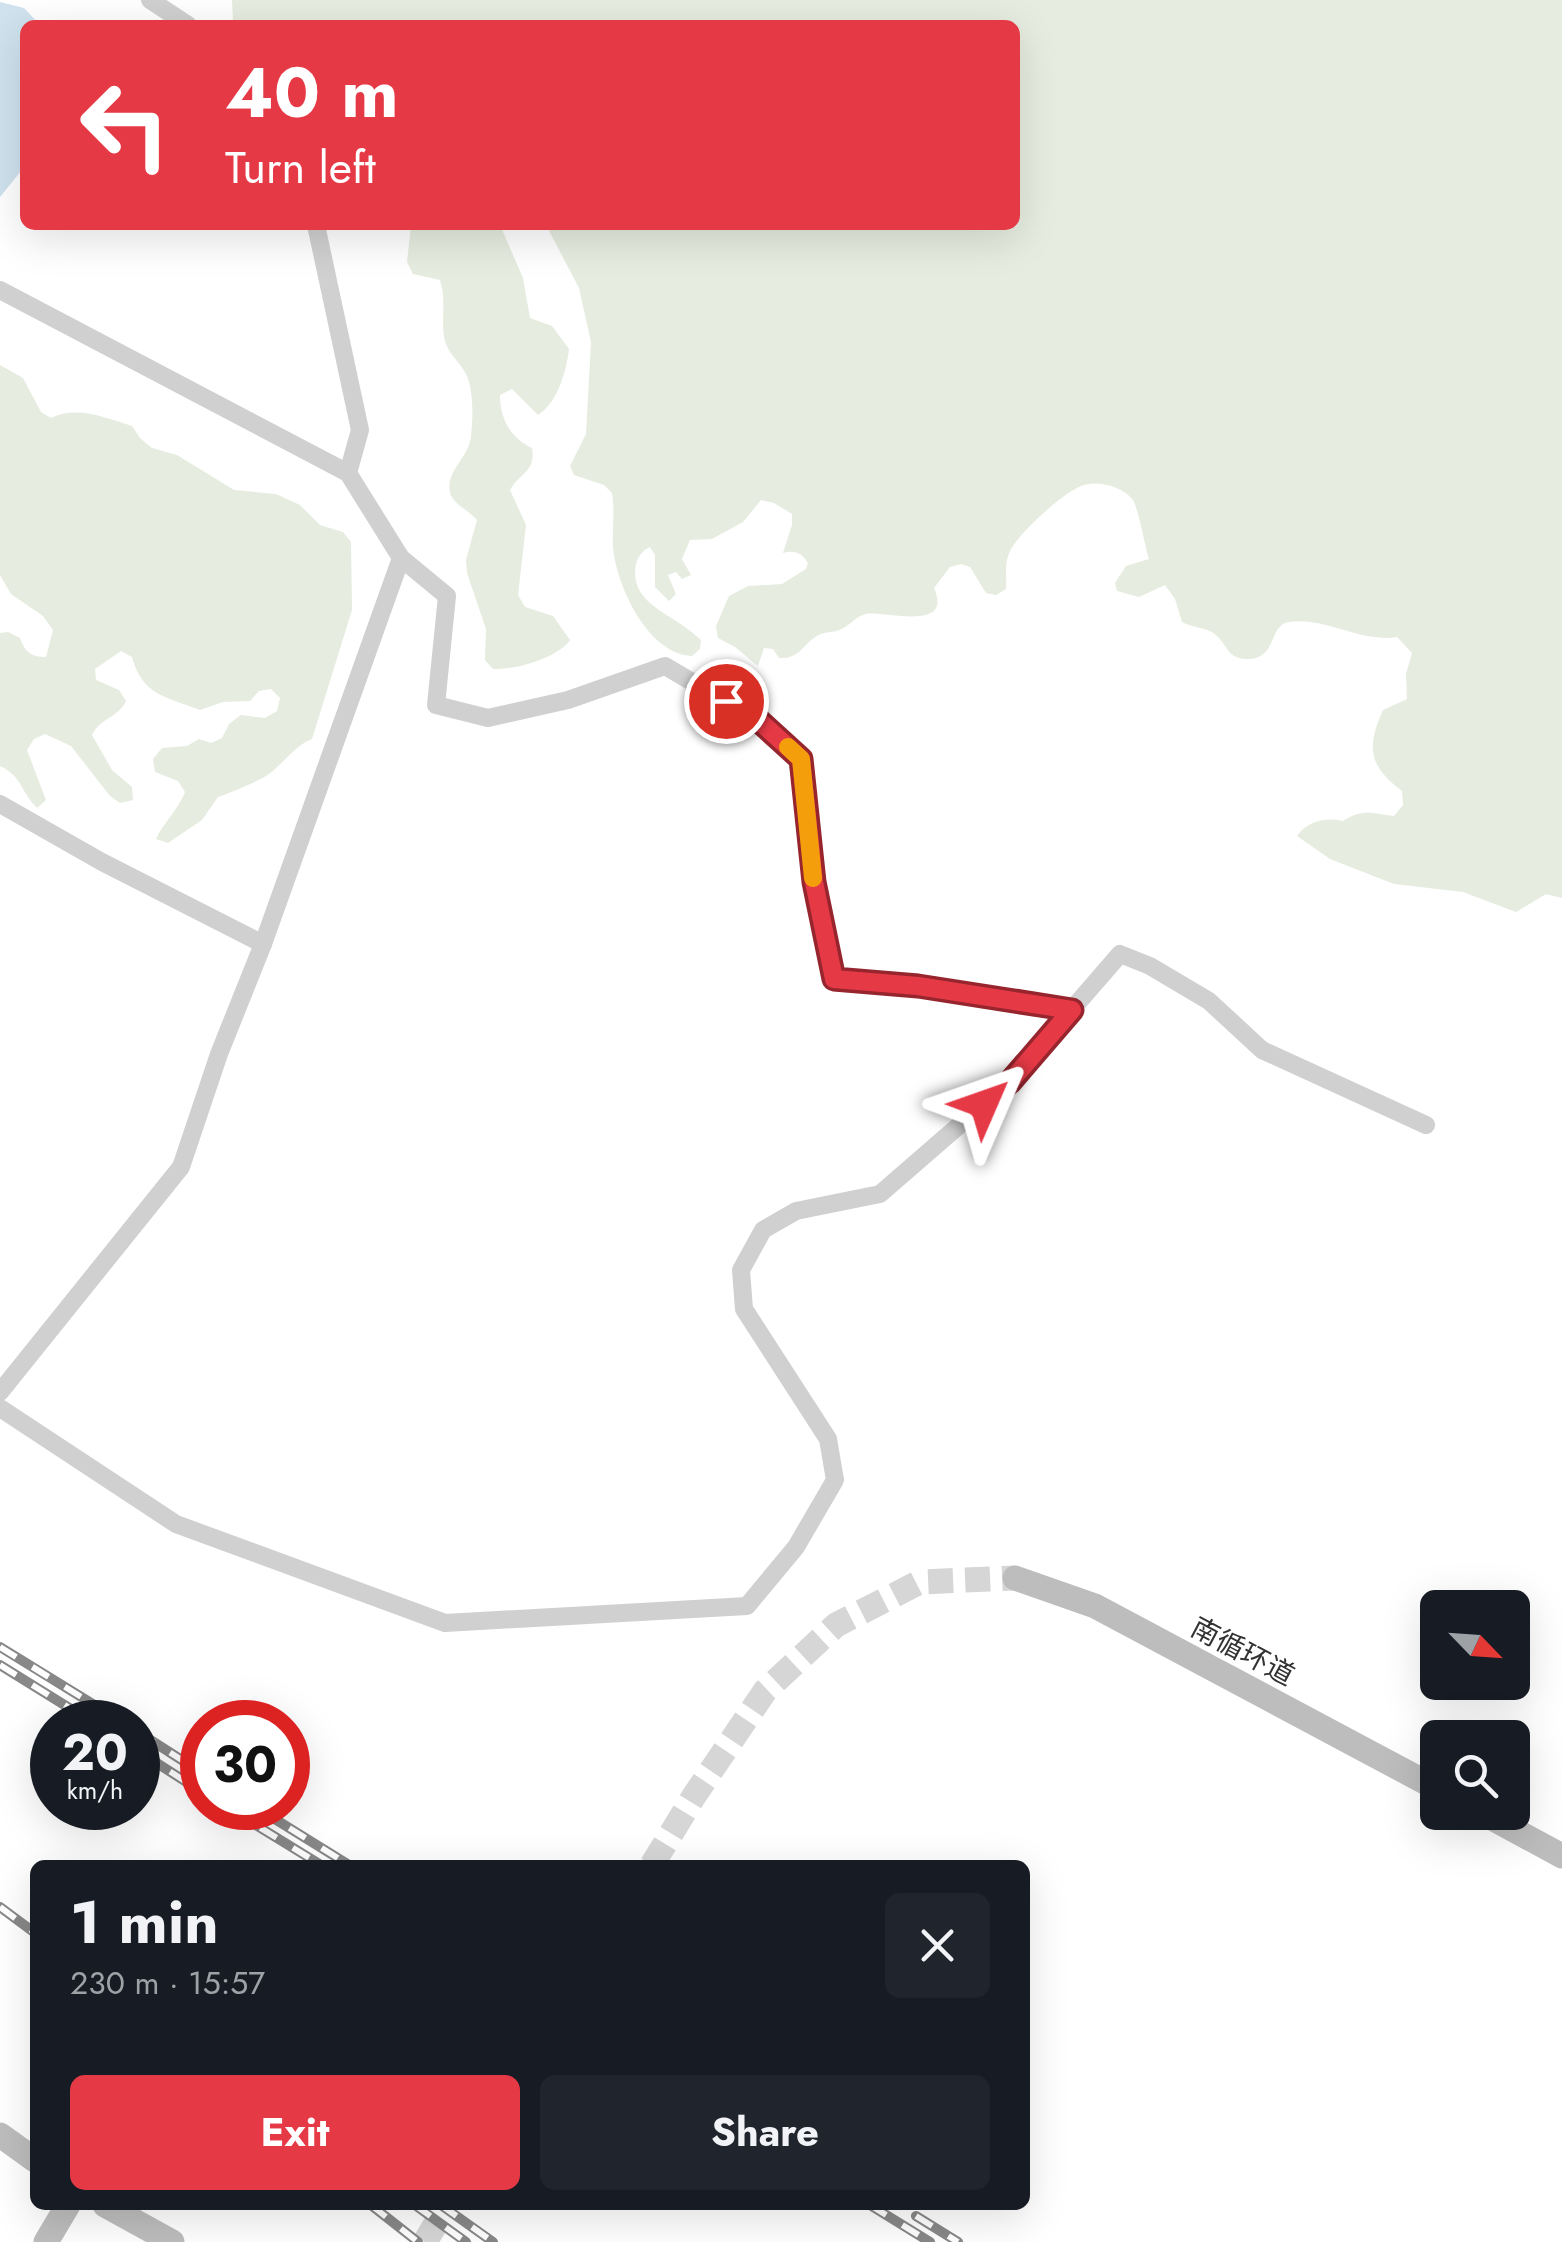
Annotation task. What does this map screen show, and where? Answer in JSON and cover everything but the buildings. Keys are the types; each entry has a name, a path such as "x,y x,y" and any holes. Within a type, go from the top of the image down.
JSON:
{"street":[{"path":"150,0 180,20"},
{"path":"317,230 360,430 348,474"},
{"path":"0,290 348,474 401,558 447,596 436,705 488,718 568,700 665,666 756,718 801,759 814,882 834,979 918,986 1072,1010"},
{"path":"0,1392 181,1167 218,1054 263,944 401,558"},
{"path":"0,804 102,862 263,944"},
{"path":"0,1408 176,1524 445,1623 747,1606 796,1547 836,1480 828,1439 744,1308 741,1270 762,1230 796,1211 880,1194 1010,1082 1120,954 1150,966 1209,1000 1262,1050 1426,1125"},
{"name":"南循环道","path":"1015,1578 1096,1606 1420,1779"},
{"path":"1514,1830 1562,1856"},
{"path":"0,2135 30,2156"},
{"path":"46,2242 65,2210"},
{"path":"114,2210 172,2242"}],"shaded area":[{"path":"232,0 1562,0 1562,898 1546,894 1516,912 1463,892 1394,884 1330,859 1297,836 1317,821 1343,821 1363,813 1394,816 1403,805 1402,791 1377,764 1373,746 1383,710 1407,699 1406,674 1412,653 1397,637 1370,636 1303,621 1282,624 1263,654 1240,658 1213,633 1182,622 1175,599 1165,585 1139,597 1117,591 1115,583 1126,566 1149,559 1133,500 1111,486 1084,485 1043,514 1010,551 1006,589 996,595 986,593 970,567 950,567 934,588 938,602 934,610 926,615 862,615 843,629 820,634 792,656 779,658 773,649 764,648 758,666 718,638 716,626 729,596 748,586 782,584 806,569 808,563 800,554 783,553 792,514 774,503 761,500 743,522 712,539 690,540 682,559 691,575 682,579 676,572 668,575 676,594 669,601 655,587 655,555 650,547 638,558 635,577 645,598 701,640 700,649 692,656 662,644 638,616 616,564 612,493 604,485 574,475 570,466 586,434 591,342 579,288 549,230 1020,230 1020,20 233,20"},
{"path":"410,230 502,230 523,278 530,318 552,326 569,349 556,394 538,415 512,389 500,395 508,426 532,448 533,456 510,490 526,525 518,595 525,607 553,616 570,640 556,652 524,665 493,669 485,660 486,629 466,560 477,520 454,501 449,485 471,436 470,388 466,374 445,341 440,280 413,274 407,262"},
{"path":"0,365 23,378 41,412 51,418 81,413 132,426 152,448 177,455 234,490 276,494 300,505 320,525 343,532 351,542 352,610 312,739 265,777 218,797 202,820 168,843 156,839 185,792 178,781 155,772 153,759 162,748 187,746 199,739 211,743 222,738 229,724 241,715 265,718 277,711 280,698 271,689 259,691 250,701 223,702 200,710 157,693 142,679 132,657 121,651 95,669 96,680 119,690 126,701 92,735 112,770 132,787 133,800 120,803 110,796 71,746 45,734 34,739 27,750 46,800 37,808 13,775 0,766 0,633 20,638 29,653 46,657 53,630 43,616 11,594 0,575"}],"water":[{"path":"0,2 24,8 35,20 20,20 20,172 0,197"}],"tunnel":[{"path":"655,1860 765,1691 836,1625 920,1582 1015,1578"},
{"path":"425,2242 444,2210"}],"railway":[{"path":"0,1647 86,1700"},
{"path":"0,1665 56,1700"},
{"path":"160,1746 180,1759"},
{"path":"160,1765 180,1778"},
{"path":"264,1830 313,1860"},
{"path":"293,1830 341,1860"},
{"path":"0,1907 30,1929"},
{"path":"377,2210 418,2242"},
{"path":"422,2210 466,2242"},
{"path":"448,2210 493,2242"},
{"path":"878,2210 930,2242"},
{"path":"916,2216 958,2242"}],"slow traffic":[{"path":"788,747 801,759 813,878"}],"route":[{"path":"726,701 756,718 801,759 814,882 834,979 918,986 1072,1010 1010,1082 984,1104"}]}
